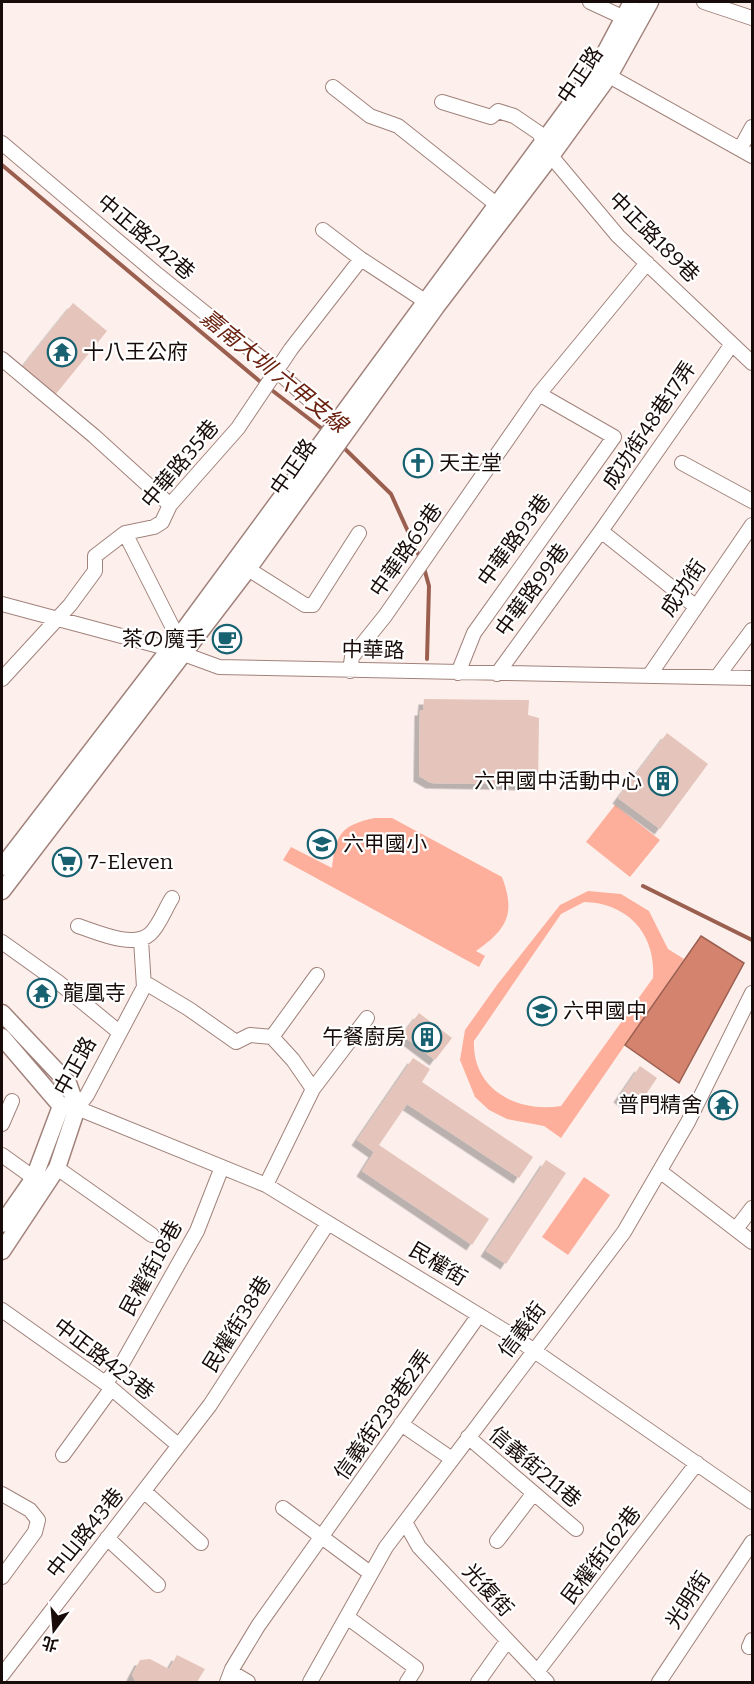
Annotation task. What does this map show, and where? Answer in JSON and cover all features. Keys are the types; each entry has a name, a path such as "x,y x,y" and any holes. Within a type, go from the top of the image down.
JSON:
{"main road":[{"name":"中正路","path":"2,867 177,647 248,569 425,301 496,204 547,149 609,76 631,21 632,2"},
{"name":"中正路","path":"2,891 177,647 340,428 436,307 547,149 596,70 631,21 650,2"},
{"path":"2,1013 68,1083 69,1107"},
{"name":"民權街","path":"2,1037 69,1107"},
{"name":"中正路","path":"2,1251 57,1168 69,1107"},
{"name":"中正路","path":"2,1224 34,1178 69,1107"}],"street":[{"path":"590,2 631,21"},
{"path":"704,2 753,18"},
{"path":"609,76 753,156"},
{"path":"333,87 370,116 399,126 496,204"},
{"name":"中正路189巷","path":"442,102 491,117 498,111 514,116 539,133 547,149 618,236 753,363"},
{"path":"740,149 753,127"},
{"name":"中正路242巷","path":"2,143 158,275 277,371 340,428"},
{"path":"323,230 361,259 425,301"},
{"name":"中華路35巷","path":"58,616 70,605 95,571 95,556 125,533 154,527 162,522 170,505 238,428 291,349 361,259"},
{"name":"中華路69巷","path":"350,671 352,657 385,616 539,394 647,263"},
{"name":"成功街48巷17弄","path":"602,531 732,344"},
{"path":"2,359 94,436 170,505"},
{"name":"中華路93巷","path":"458,673 474,633 615,438 539,394"},
{"path":"682,463 753,501"},
{"name":"成功街","path":"649,676 695,606 753,525"},
{"path":"602,531 695,606"},
{"name":"中華路99巷","path":"497,674 602,531"},
{"path":"125,533 177,647"},
{"path":"248,569 305,605 313,604 359,533"},
{"name":"中華路","path":"2,604 177,647 219,667 753,678"},
{"path":"2,678 58,616"},
{"path":"717,677 753,630"},
{"path":"78,926 126,939 141,940 151,933 172,898"},
{"path":"118,1032 144,987 141,940"},
{"name":"中正路","path":"2,942 58,982 118,1032 87,1095 69,1107"},
{"path":"272,1037 316,975"},
{"path":"144,987 149,986 189,1009 236,1042 250,1035 272,1037 293,1060 313,1089"},
{"name":"信義街","path":"310,1683 370,1573 405,1522 624,1232 661,1172 753,993"},
{"path":"266,1185 313,1089 367,1018"},
{"path":"2,1124 12,1101"},
{"name":"民權街","path":"69,1107 266,1185 533,1350 753,1502"},
{"path":"2,1155 34,1178"},
{"name":"民權街18巷","path":"63,1455 123,1362 197,1231 222,1167"},
{"path":"57,1168 152,1235"},
{"path":"661,1172 753,1242"},
{"path":"736,1229 753,1208"},
{"name":"民權街38巷","path":"178,1445 210,1405 328,1222"},
{"name":"中正路423巷","path":"2,1310 108,1386 178,1445"},
{"name":"信義街238巷2弄","path":"229,1677 258,1626 479,1315"},
{"path":"400,1424 452,1459"},
{"name":"信義街211巷","path":"468,1437 576,1529"},
{"name":"中山路43巷","path":"3,1669 145,1492 178,1445"},
{"name":"民權街162巷","path":"542,1677 697,1463"},
{"path":"145,1492 201,1543"},
{"path":"2,1494 30,1510 38,1520 35,1532 2,1577"},
{"path":"496,1541 533,1494"},
{"path":"283,1508 370,1573"},
{"name":"光復街","path":"405,1522 419,1547 542,1677"},
{"path":"107,1538 158,1585"},
{"name":"光明街","path":"659,1683 753,1542"},
{"path":"347,1617 416,1668 407,1683"},
{"path":"478,1683 507,1641"},
{"path":"229,1677 248,1683"}],"shaded area":[{"path":"615,805 660,840 630,877 586,842"},
{"path":"375,818 392,818 502,877 508,901 506,920 502,928 476,951 485,956 479,967 283,860 291,847 332,868 335,847 342,833 354,824"},
{"path":"588,891 621,894 649,911 668,949 684,959 561,1138 544,1126 507,1119 489,1110 475,1097 460,1060 465,1030 560,905","holes":["584,902 600,904 626,915 644,935 653,962 653,978 561,1106 529,1106 514,1101 489,1085 475,1058 474,1041 561,914"]},
{"path":"701,936 744,963 679,1083 625,1045"},
{"path":"584,1177 610,1195 568,1255 542,1237"}],"building":[{"name":"十八王公府","path":"73,303 107,331 51,400 18,372"},
{"path":"424,699 529,700 528,715 539,718 538,785 431,783 419,776 420,710 423,710"},
{"name":"六甲國中活動中心","path":"667,733 708,764 660,829 618,798"},
{"name":"午餐廚房","path":"419,1013 452,1038 435,1060 402,1035"},
{"path":"413,1058 430,1069 422,1082 533,1157 519,1178 407,1104 379,1145 489,1219 472,1245 362,1171 374,1152 357,1140"},
{"path":"640,1066 657,1078 636,1109 619,1097"},
{"path":"546,1160 566,1173 506,1264 486,1251"},
{"path":"177,1655 205,1669 197,1682 136,1682 132,1675 140,1660 150,1659 169,1669"}],"waterway":[{"name":"嘉南大圳 六甲支線","path":"2,165 263,384"},
{"name":"嘉南大圳 六甲支線","path":"269,388 325,431"},
{"name":"嘉南大圳 六甲支線","path":"342,446 391,494 420,558"},
{"name":"嘉南大圳 六甲支線","path":"424,568 429,586 427,659"},
{"name":"嘉南大圳 六甲支線","path":"643,886 752,940"}],"place":[{"name":"十八王公府","path":"62,352"},
{"name":"天主堂","path":"418,463"},
{"name":"茶の魔手","path":"227,639"},
{"name":"六甲國中活動中心","path":"663,781"},
{"name":"六甲國小","path":"322,844"},
{"name":"7-Eleven","path":"67,862"},
{"name":"龍凰寺","path":"42,993"},
{"name":"六甲國中","path":"542,1011"},
{"name":"午餐廚房","path":"427,1037"},
{"name":"普門精舍","path":"723,1105"}]}
